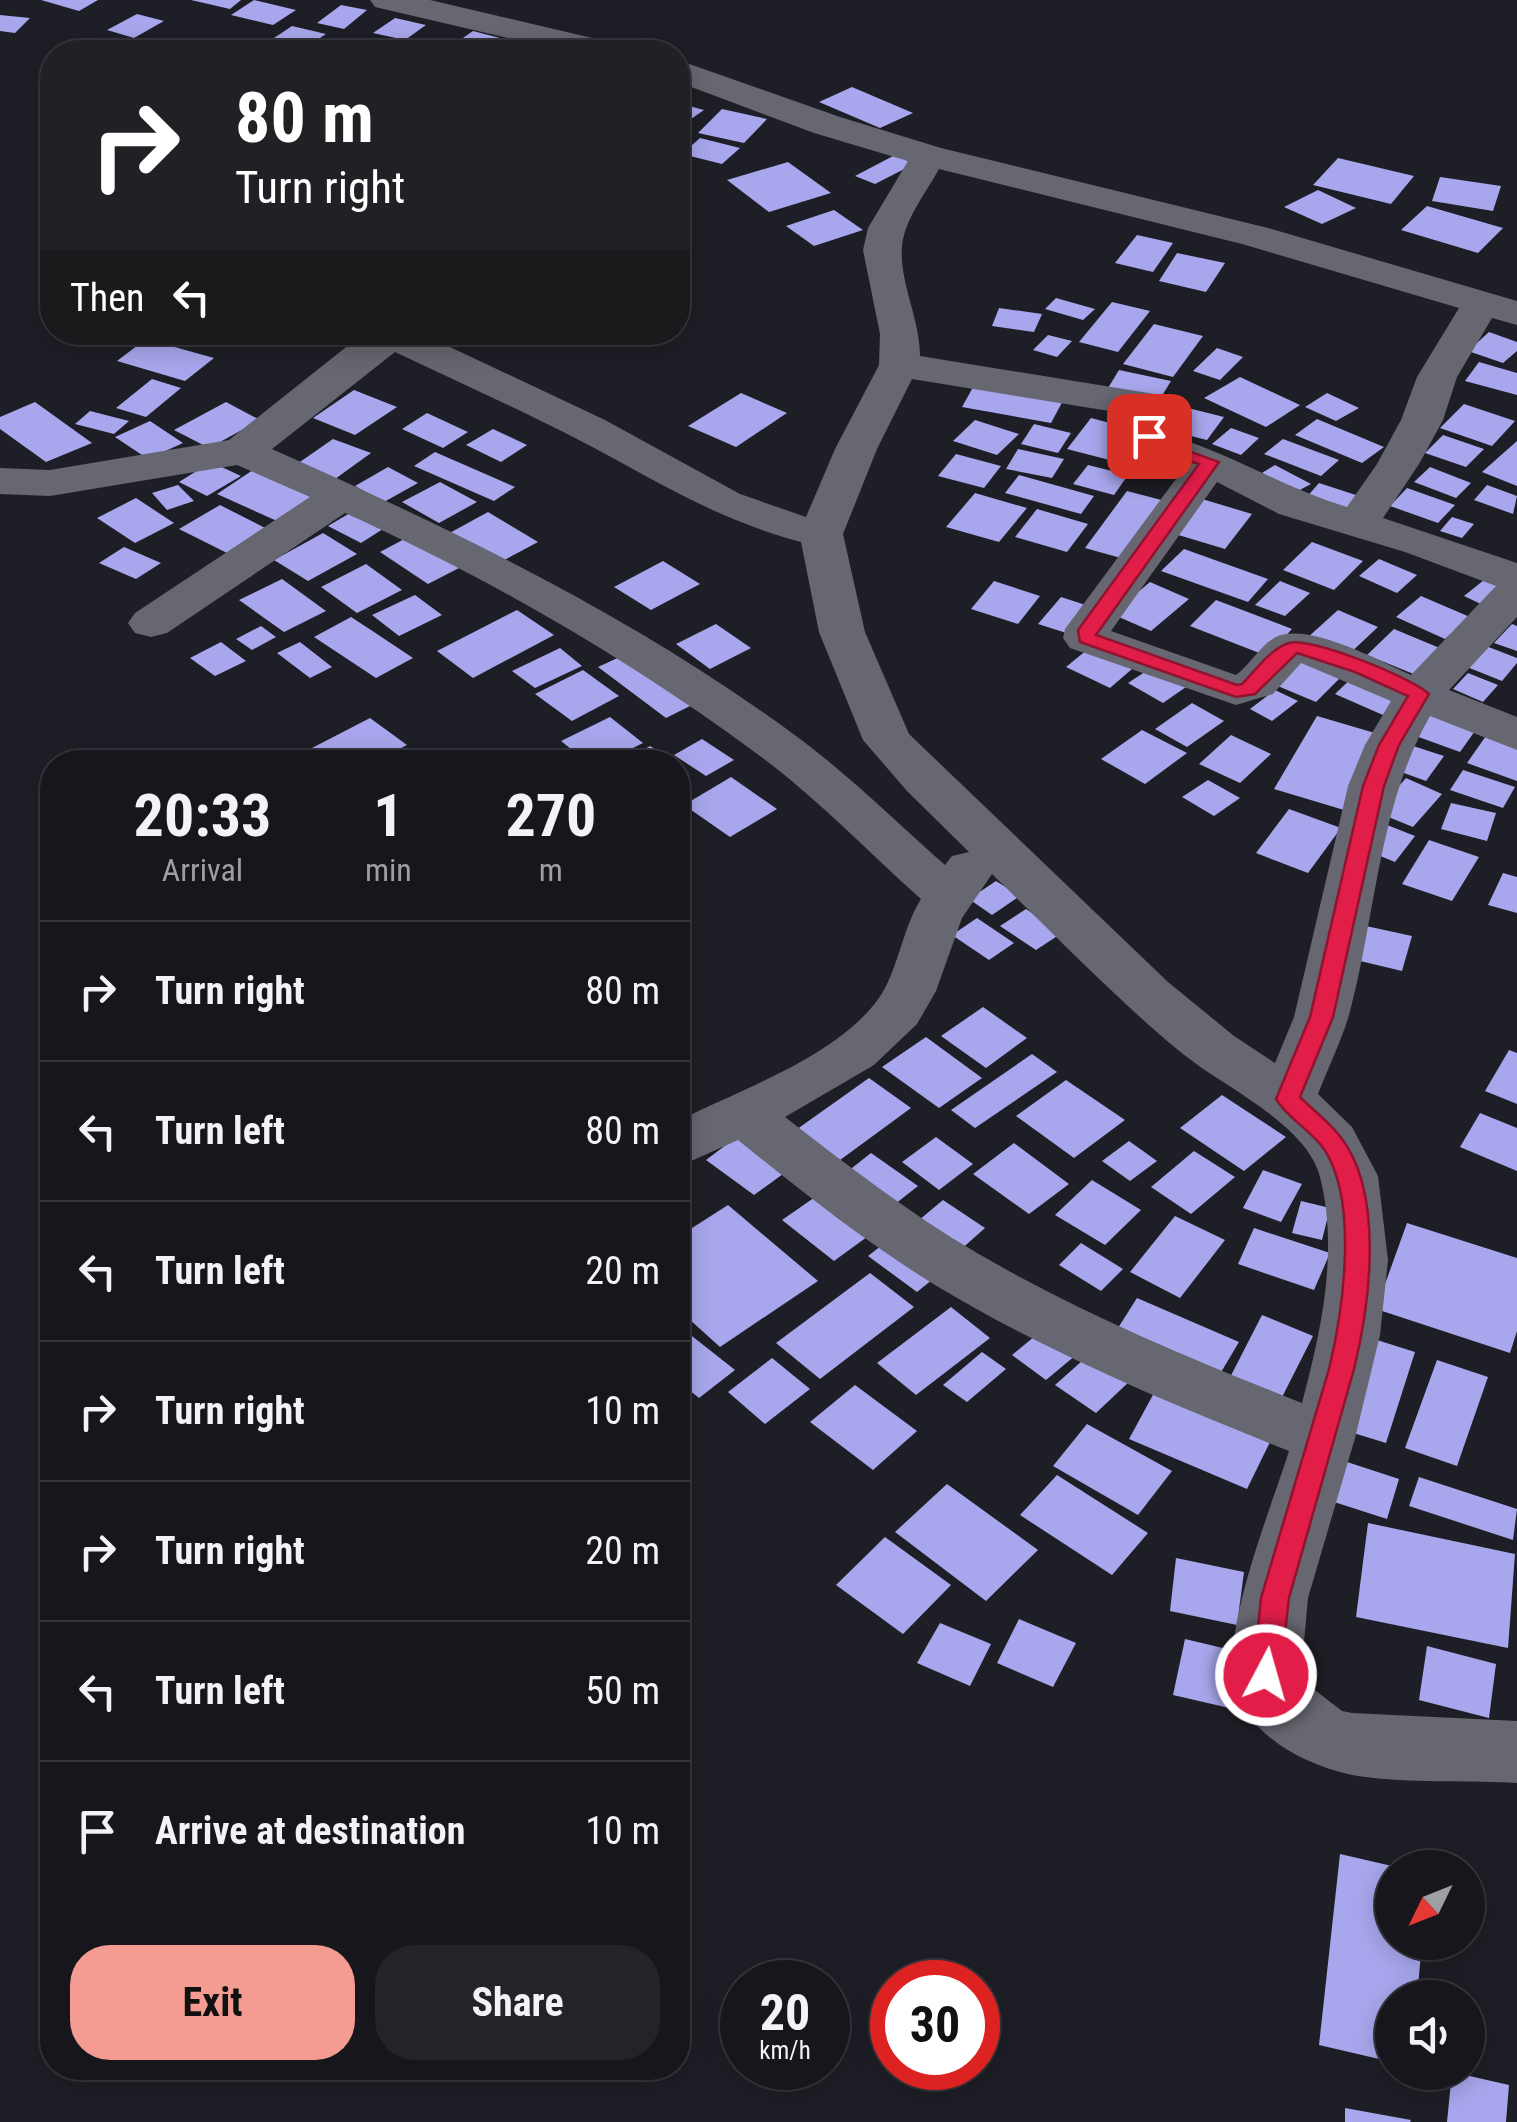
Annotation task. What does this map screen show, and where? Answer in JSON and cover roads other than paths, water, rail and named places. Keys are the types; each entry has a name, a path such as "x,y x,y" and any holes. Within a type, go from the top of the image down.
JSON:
{"street":[{"path":"387,0 559,40"},
{"path":"690,74 827,125 929,156 1255,236 1499,308 1437,377 1422,420 1358,523"},
{"path":"929,156 887,228 882,250 900,334 899,365 856,449 821,534 842,632 888,740 1149,995 1215,1050 1288,1099 1332,1142 1349,1176 1358,1260 1350,1334 1324,1438 1275,1598 1266,1675 1276,1700 1323,1736 1352,1744 1517,1752"},
{"path":"0,482 50,484 242,451 375,345"},
{"path":"413,345 590,428 725,503 761,518 821,534"},
{"path":"899,365 1158,406 1164,410 1149,436 1152,442 1210,462 1294,505 1517,578"},
{"path":"242,451 344,494 528,587 662,665 782,748 948,895"},
{"path":"1210,462 1086,638 1236,691 1248,690 1283,652 1296,646 1362,668 1517,735"},
{"path":"151,623 344,494"},
{"path":"1288,1099 1322,1017 1374,786 1389,745 1419,694 1517,590"},
{"path":"690,1139 845,1058 883,1028 901,1008 932,925 948,895 991,843"},
{"path":"740,1112 926,1248 987,1287 1186,1384 1324,1438"}]}
